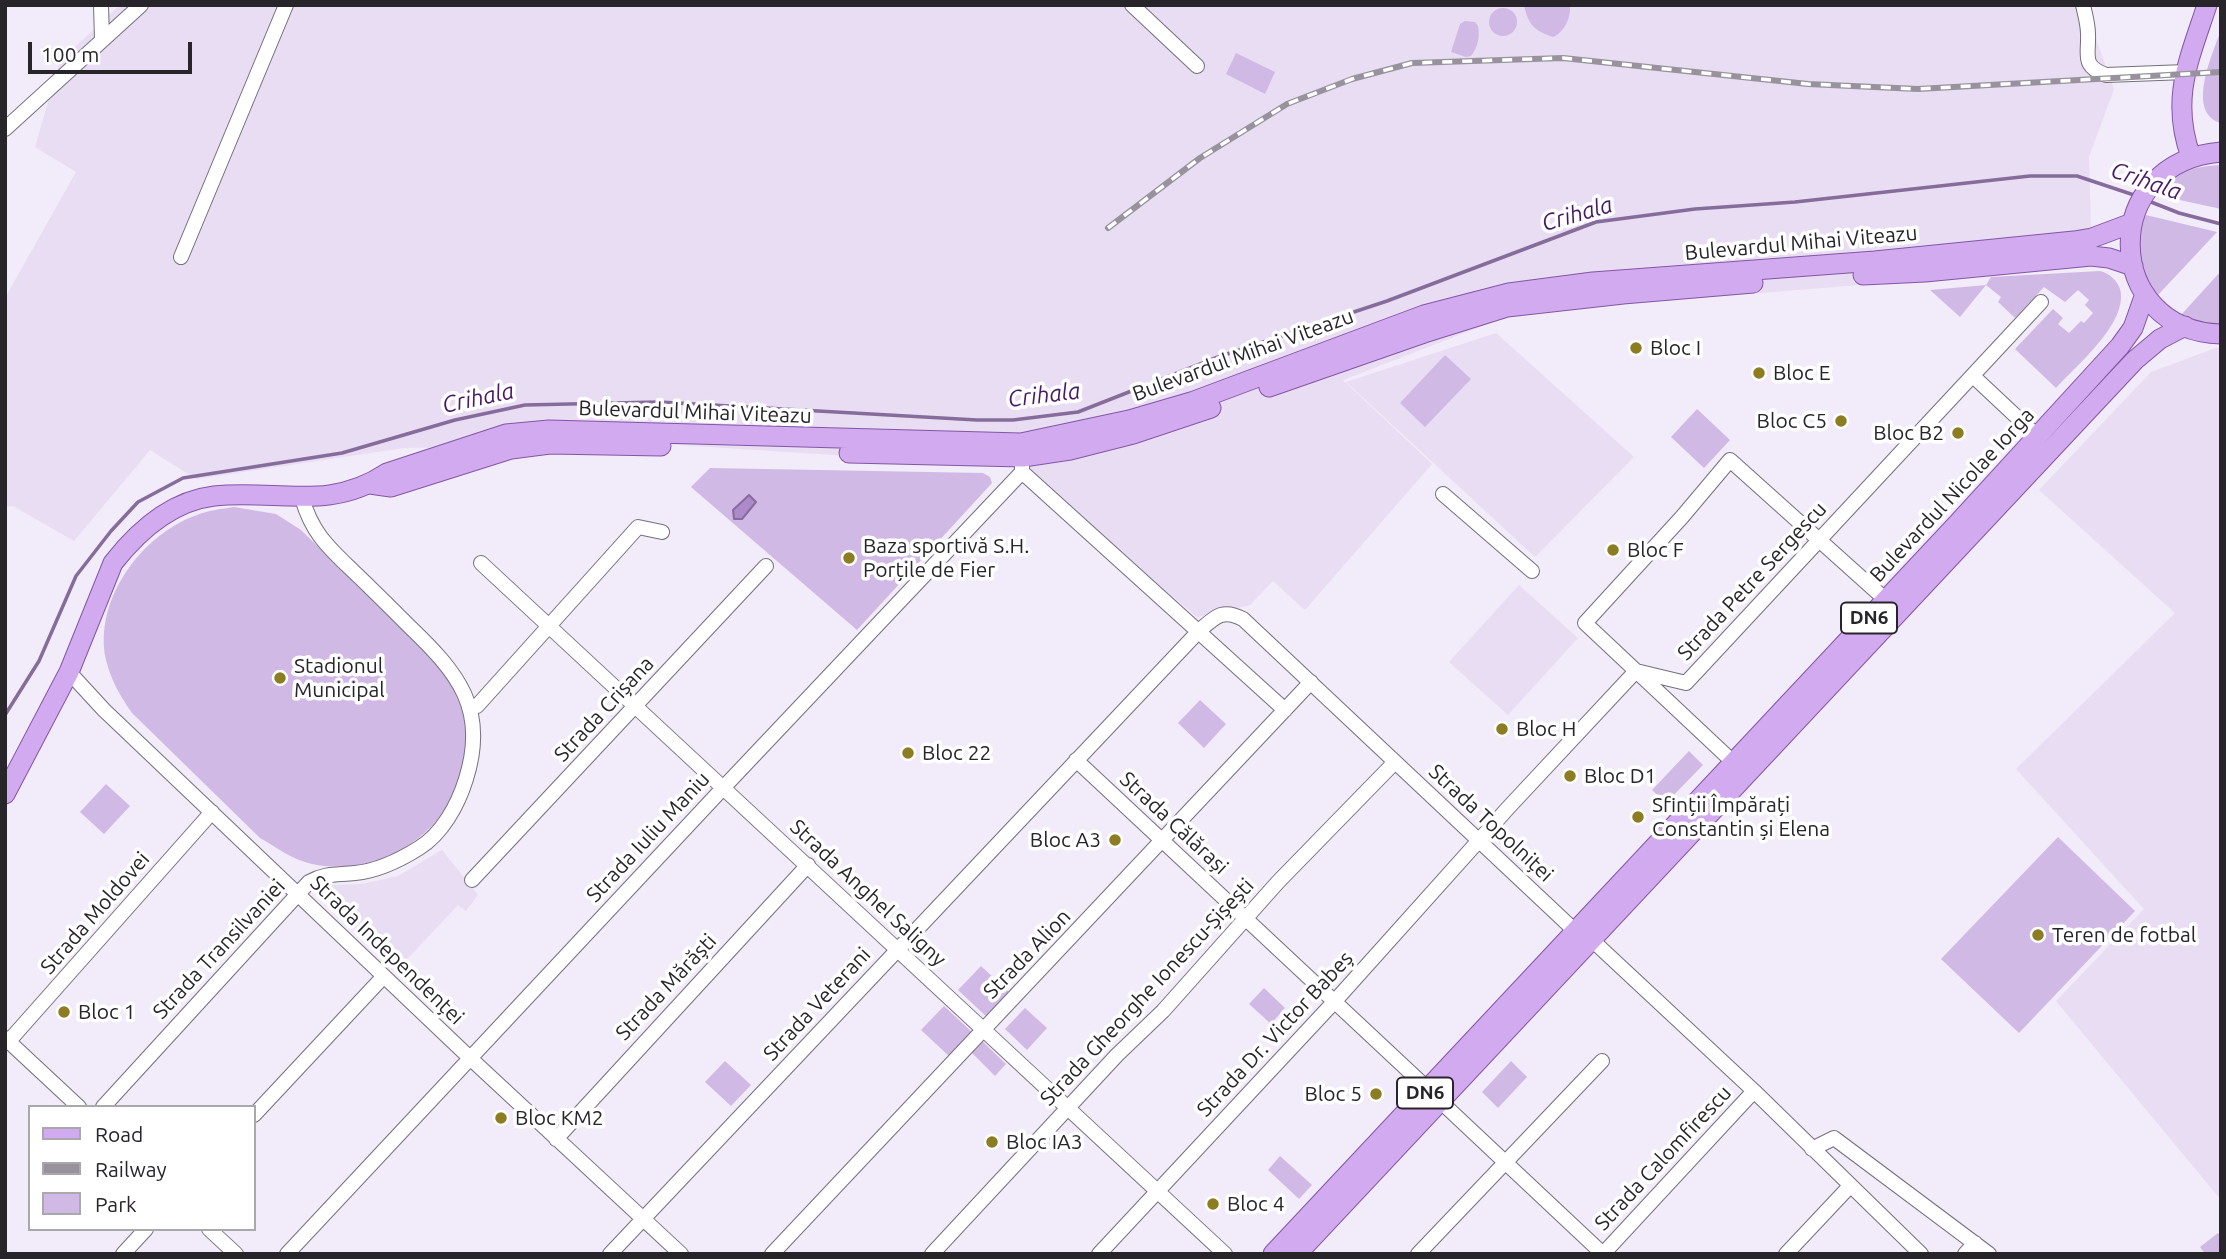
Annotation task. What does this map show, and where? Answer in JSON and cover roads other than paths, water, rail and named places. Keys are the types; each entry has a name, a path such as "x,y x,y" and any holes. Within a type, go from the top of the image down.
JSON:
{"main road":[{"path":"2191,157 2181,117 2186,72 2207,5"},
{"path":"2221,152 2191,157 2169,168 2151,185 2133,219 2130,252 2145,294 2162,313 2201,332 2221,334"},
{"name":"Bulevardul Mihai Viteazu","path":"5,794 69,672 113,563 132,541 156,520 192,501 214,496 302,498 327,495 370,484 387,473 506,434 549,430 1022,457 1070,450 1133,434 1414,318 1509,293 1593,282 1656,285 1875,267 2092,239 2133,219"},
{"name":"Bulevardul Mihai Viteazu","path":"1875,267 1925,272 2091,256 2109,258 2133,266"},
{"name":"Bulevardul Nicolae Iorga","path":"1584,936 1733,762 2126,338 2138,318 2145,294"},
{"name":"Bulevardul Nicolae Iorga","path":"1584,936 2135,360 2160,339 2185,326"},
{"name":"DN6","path":"1273,1254 1434,1095 1584,936"},
{"name":"DN6","path":"1297,1254 1434,1095"}],"street":[{"path":"101,5 102,40"},
{"path":"5,129 141,5"},
{"path":"181,257 286,5"},
{"path":"1132,5 1197,66"},
{"path":"2083,5 2088,33 2088,61 2094,71 2106,75 2186,72"},
{"name":"Strada Petre Sergescu","path":"1636,671 1686,683 2041,302"},
{"path":"1973,376 2037,436"},
{"path":"1022,457 1199,631 1284,710"},
{"name":"Strada Iuliu Maniu","path":"287,1254 724,787 1022,457"},
{"path":"1733,762 1585,623 1730,460 1886,600"},
{"path":"1443,494 1532,571"},
{"name":"Strada Transilvaniei","path":"105,1105 309,882 333,873 355,873 377,868 421,847 439,830 453,810 464,786 472,761 473,730 470,712 458,680 441,657 323,542 307,517 302,498"},
{"path":"477,706 638,527 662,532"},
{"name":"Strada Anghel Saligny","path":"481,563 1225,1254"},
{"name":"Strada Crișana","path":"472,880 766,566"},
{"name":"Strada Topolniței","path":"1199,631 1214,617 1233,614 1243,618 1395,762 1754,1091 1921,1254"},
{"name":"Strada Veterani","path":"610,1254 1199,631"},
{"path":"1480,840 1636,671"},
{"name":"Strada Independenței","path":"69,672 104,710 297,894 681,1254"},
{"name":"Strada Alion","path":"772,1254 1311,682"},
{"name":"Strada Călărași","path":"1076,760 1603,1254"},
{"name":"Strada Gheorghe Ionescu-Șișești","path":"932,1254 1117,1055 1163,1012 1278,882 1395,762"},
{"name":"Strada Moldovei","path":"7,1039 212,812"},
{"name":"Strada Dr. Victor Babeș","path":"1098,1254 1335,1001 1480,840"},
{"name":"Strada Mărăști","path":"556,1139 808,865"},
{"path":"256,1113 384,976"},
{"path":"7,1039 77,1105"},
{"path":"1418,1254 1602,1061"},
{"name":"Strada Calomfirescu","path":"1603,1254 1754,1091"},
{"path":"1812,1149 1834,1138 1970,1248 1989,1254"},
{"path":"1786,1254 1850,1186"},
{"path":"123,1254 144,1231"},
{"path":"211,1231 236,1254"}],"waterway":[{"name":"Crihala","path":"5,715 39,661 76,576 138,502 183,478 342,453 455,420 525,405 659,402 977,420 1013,420 1078,412 1218,357 1387,301 1596,222 1695,209 1795,202 2030,176 2077,176 2137,196"},
{"name":"Crihala","path":"2151,202 2221,224"}],"railway":[{"path":"1108,228 1200,158 1287,104 1352,79 1412,63 1563,58 1808,84 1918,89 2221,72"}],"place":[{"name":"Bloc I","path":"1636,348"},
{"name":"Bloc E","path":"1759,373"},
{"name":"Bloc C5","path":"1841,421"},
{"name":"Bloc B2","path":"1958,433"},
{"name":"Bloc F","path":"1613,550"},
{"name":"Baza sportivă S.H. Porțile de Fier","path":"849,558"},
{"name":"Stadionul Municipal","path":"280,678"},
{"name":"Bloc H","path":"1502,729"},
{"name":"Bloc 22","path":"908,753"},
{"name":"Bloc D1","path":"1570,776"},
{"name":"Sfinții Împărați Constantin și Elena","path":"1638,817"},
{"name":"Bloc A3","path":"1115,840"},
{"name":"Teren de fotbal","path":"2038,935"},
{"name":"Bloc 1","path":"64,1012"},
{"name":"Bloc 5","path":"1376,1094"},
{"name":"Bloc KM2","path":"501,1118"},
{"name":"Bloc IA3","path":"992,1142"},
{"name":"Bloc 4","path":"1213,1204"}]}
